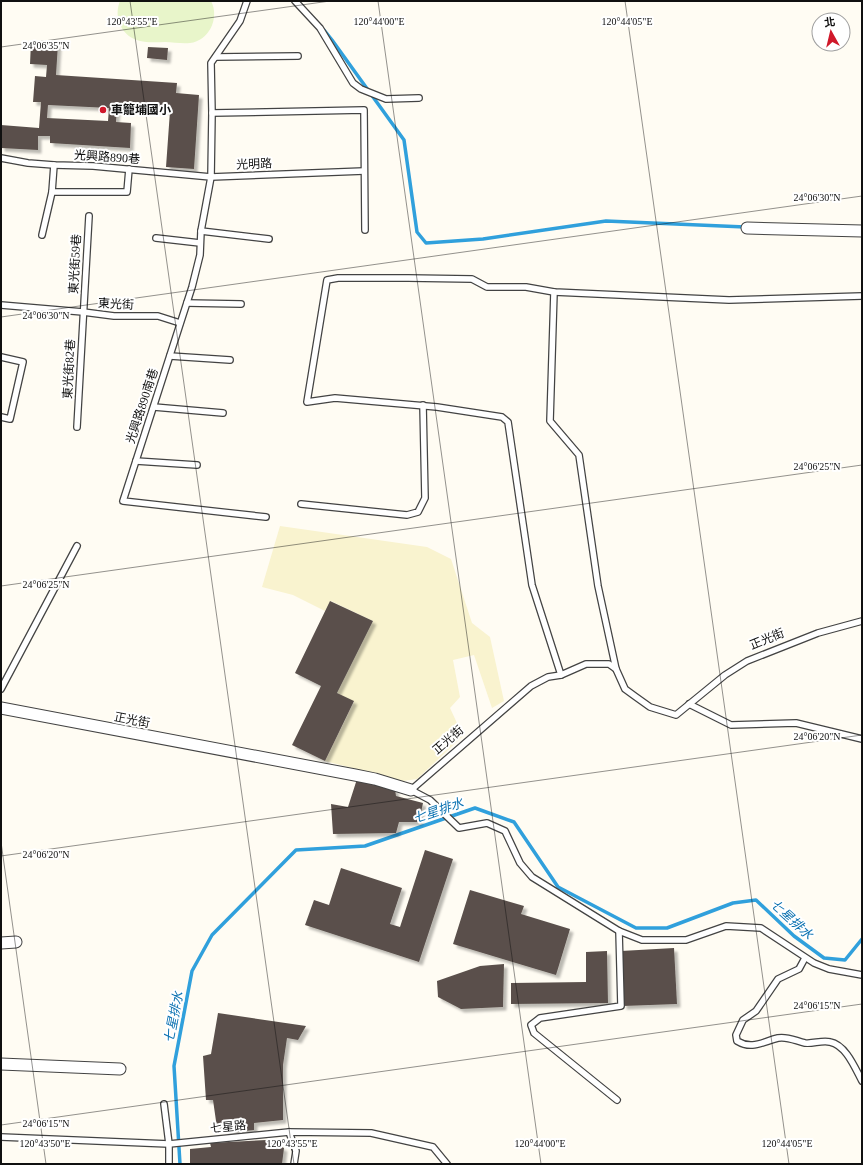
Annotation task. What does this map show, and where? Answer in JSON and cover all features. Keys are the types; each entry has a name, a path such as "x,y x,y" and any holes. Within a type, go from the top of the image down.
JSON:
{"street":[{"path":"747,228 862,230"},
{"name":"正光街","path":"1,708 361,776 411,790"},
{"path":"1,943 16,942"},
{"path":"1,1064 120,1069"}],"lane":[{"path":"211,177 211,63 240,21 247,1"},
{"path":"296,1 320,28 352,83 361,89 386,99 419,98"},
{"path":"216,57 298,56"},
{"path":"212,113 364,110 365,230"},
{"name":"光興路890巷","path":"1,158 54,165 93,166 211,177"},
{"path":"42,235 52,192 54,165"},
{"path":"52,192 127,192 129,169"},
{"name":"光明路","path":"211,177 364,171"},
{"name":"光興路890南巷","path":"211,177 201,231 200,255 187,303 123,501 266,516"},
{"name":"東光街59巷","path":"84,312 89,216"},
{"path":"201,231 269,239"},
{"path":"156,238 200,243"},
{"path":"561,675 532,585 508,422 502,416 423,405 336,398 307,402 327,280 338,278 472,279 487,286 526,287 554,292 729,300 862,296"},
{"path":"554,292 550,421 580,455 598,586 616,669"},
{"path":"187,303 241,304"},
{"name":"東光街","path":"1,305 114,316 158,316 180,323"},
{"name":"東光街82巷","path":"77,427 84,312"},
{"path":"170,356 230,360"},
{"path":"1,357 23,362 10,419 1,417"},
{"path":"301,504 407,515 418,512 425,498 423,405"},
{"path":"154,407 222,413"},
{"path":"136,461 197,465"},
{"path":"1,689 77,546"},
{"name":"正光街","path":"411,790 531,686 548,677 561,675 586,664 610,664 616,669 625,689 636,698 650,707 676,715 725,675 747,661 818,633 862,622"},
{"path":"689,704 731,725 796,722 862,739"},
{"path":"411,790 430,800 459,828 487,823 505,832 520,863 532,877 619,931 642,940 686,940 726,926 761,928 814,963 829,969 862,975"},
{"path":"617,1100 534,1033 531,1025 540,1018 621,1006 619,931"},
{"path":"805,958 799,969 778,979 756,1011 743,1020 736,1034 737,1041 744,1045 756,1045 779,1038 792,1039 806,1043 830,1042 845,1050 862,1081"},
{"path":"164,1104 170,1144 169,1164"},
{"path":"289,1132 296,1151 294,1164"},
{"name":"七星路","path":"1,1137 170,1144 289,1132 371,1133 433,1147 446,1164"}],"shaded area":[{"path":"280,526 427,547 451,559 472,623 490,637 504,701 492,708 474,655 453,660 460,697 450,708 463,736 417,779 403,781 325,761 354,702 337,693 373,621 331,601 325,611 293,595 262,587"}],"green space":[{"path":"120,1 211,1 214,14 213,21 211,28 203,38 190,43 140,41 128,35 121,26 118,14"}],"building":[{"path":"31,42 58,44 56,75 177,83 176,93 199,95 194,169 166,167 170,111 117,107 116,122 131,123 130,148 50,143 50,136 38,136 38,150 1,148 1,125 39,128 41,102 33,102 35,76 46,77 47,65 30,64","holes":["48,105 109,108 108,121 47,118"]},
{"path":"148,47 168,48 167,60 147,58"},
{"path":"330,601 373,621 337,693 354,701 325,761 292,745 321,686 295,673"},
{"path":"357,779 395,789 396,796 423,803 419,822 399,822 396,833 333,834 331,804 348,807"},
{"path":"425,850 453,859 419,962 305,925 314,900 329,905 341,868 402,888 390,924 400,927"},
{"path":"470,890 524,906 521,914 570,929 556,975 453,944"},
{"path":"674,948 677,1004 623,1006 621,951"},
{"path":"607,951 608,1003 511,1004 511,983 586,982 586,952"},
{"path":"504,964 503,1007 461,1009 438,997 437,981 480,966"},
{"path":"218,1013 306,1026 298,1040 287,1038 283,1065 283,1120 254,1123 254,1130 226,1133 225,1128 217,1128 213,1100 206,1100 203,1056 211,1054"},
{"path":"266,1140 284,1148 282,1164 190,1164 190,1149 211,1147 210,1143"}],"waterway":[{"path":"324,30 404,140 417,232 426,243 483,239 606,221 745,227"},
{"name":"七星排水","path":"180,1164 174,1066 192,971 212,935 296,850 365,846 475,808 514,822 558,887 636,928 667,928 733,903 756,900 794,936 824,958 845,960 862,939"}],"place":[{"name":"車籠埔國小","path":"103,110"}]}
